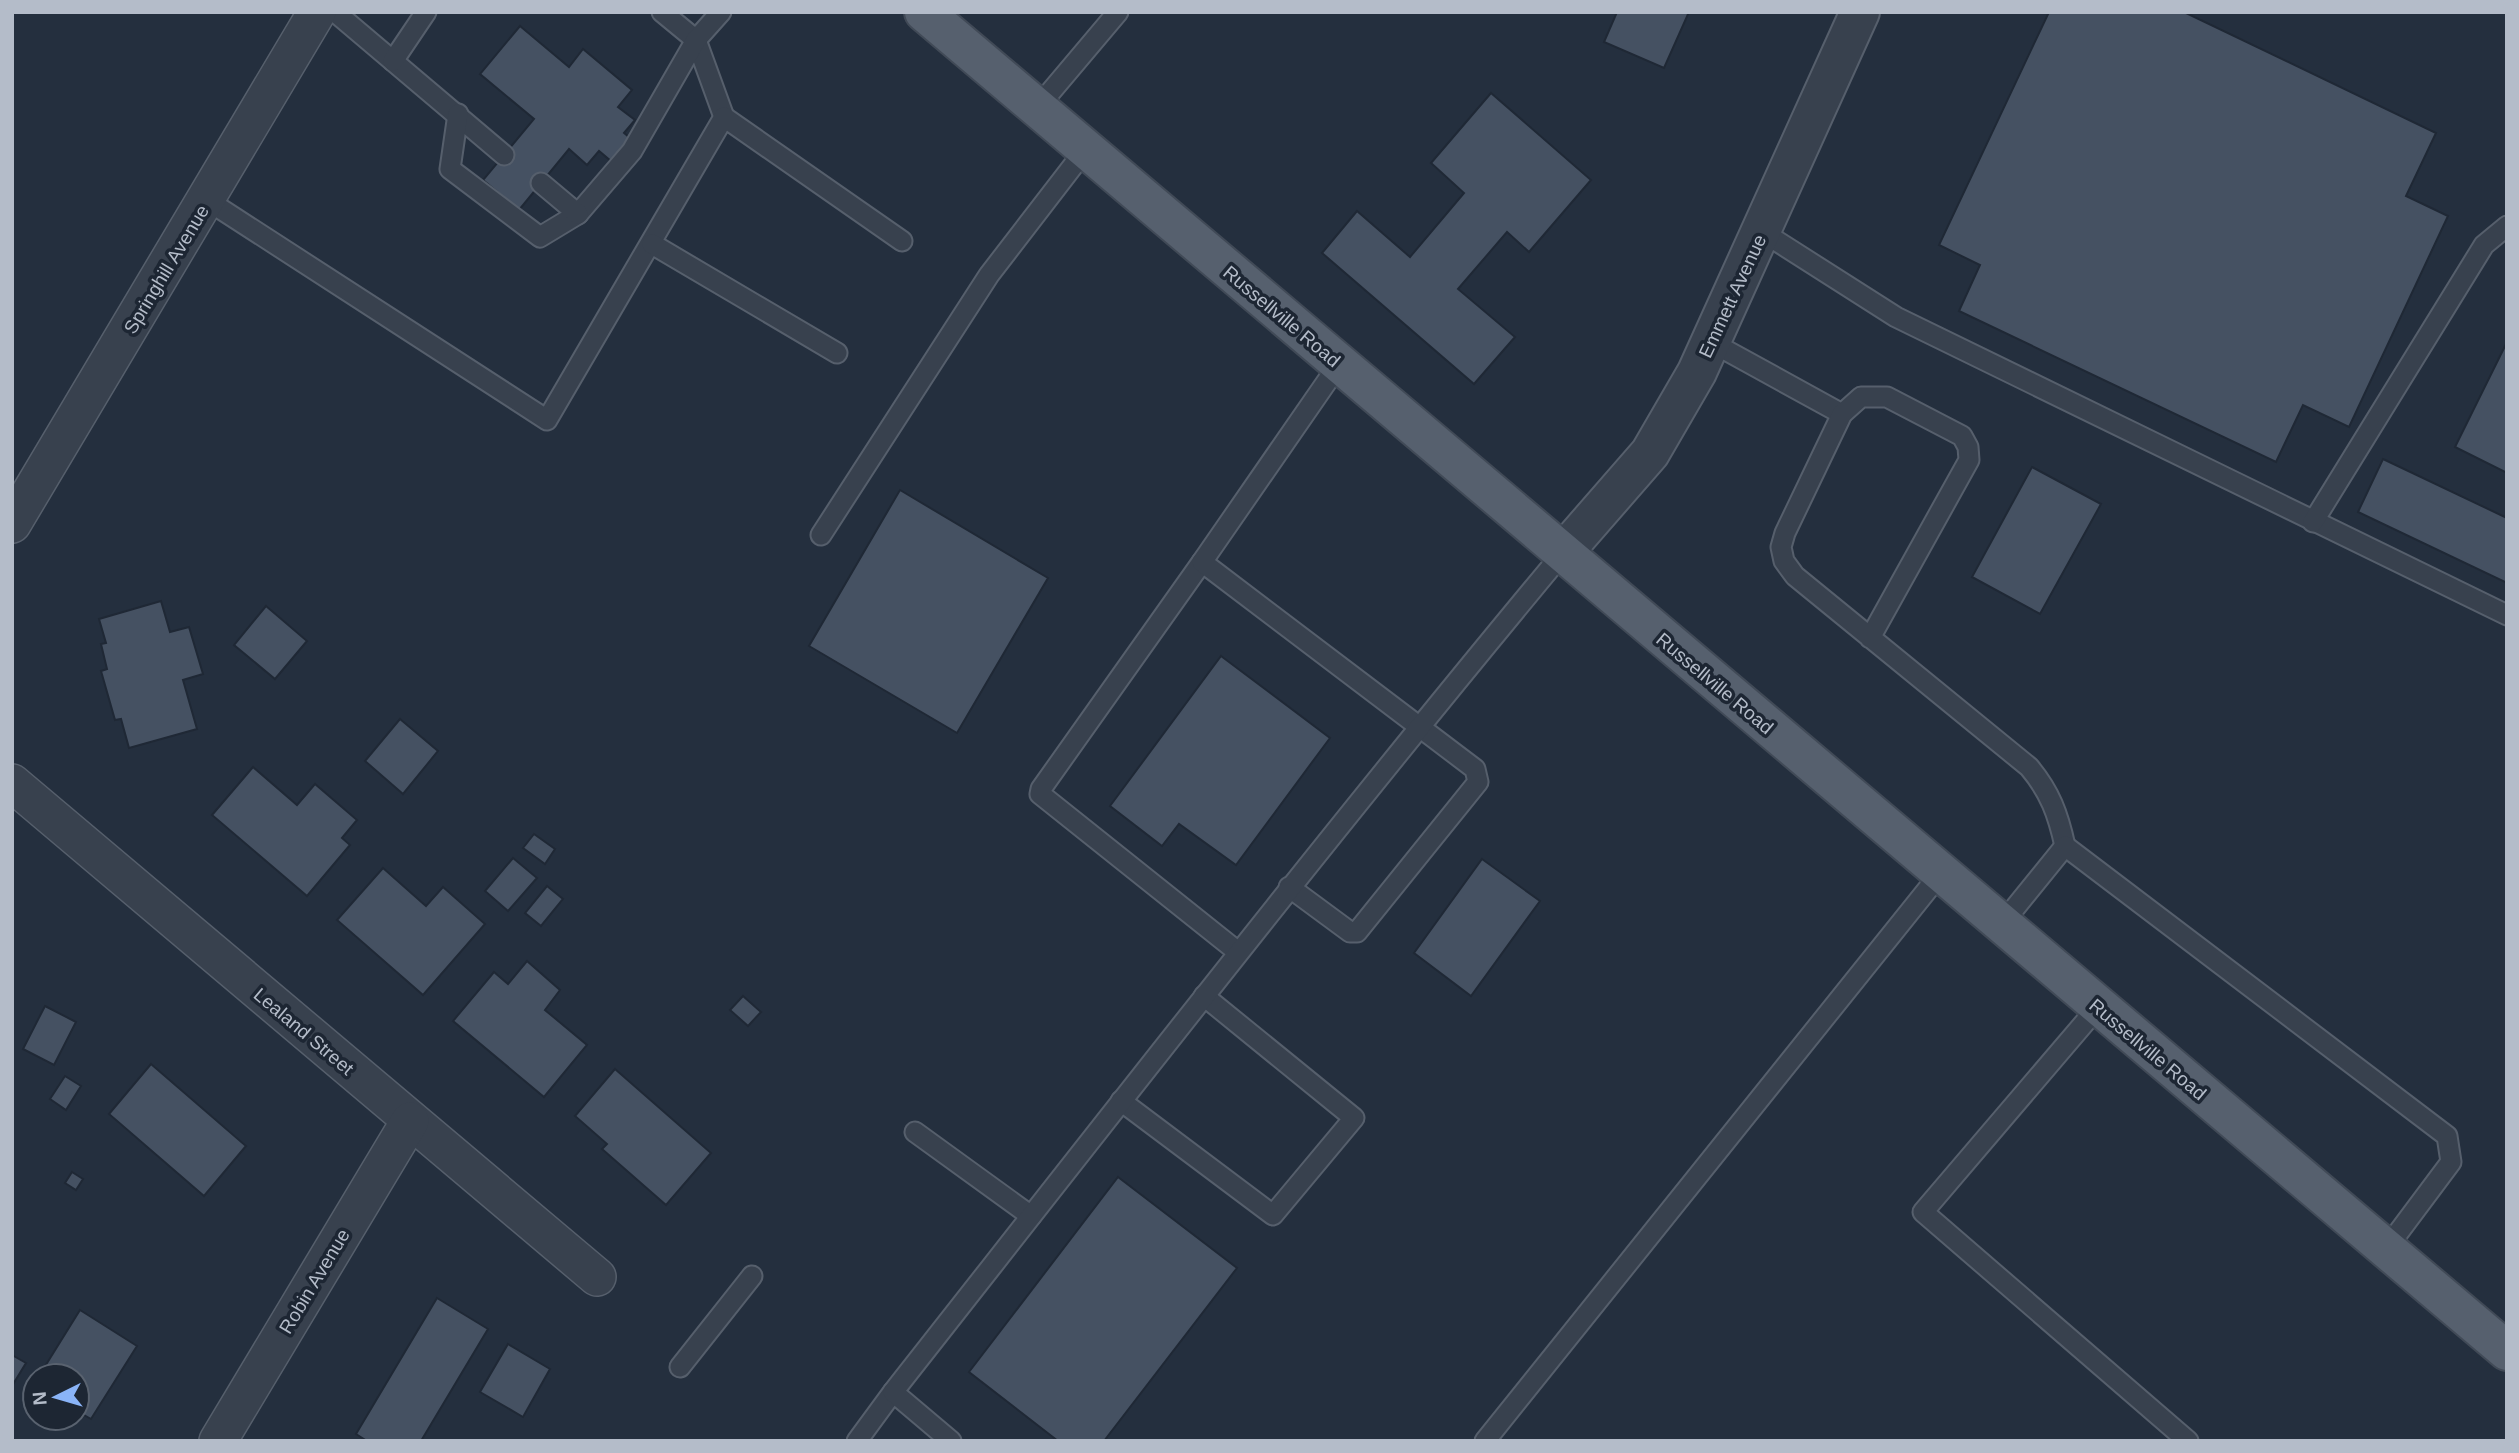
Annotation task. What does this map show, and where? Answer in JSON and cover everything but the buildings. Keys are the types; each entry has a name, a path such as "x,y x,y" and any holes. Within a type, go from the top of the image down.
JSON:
{"main road":[{"name":"Russellville Road","path":"924,12 2507,1351"}],"street":[{"name":"Springhill Avenue","path":"12,524 317,12"},
{"name":"Emmett Avenue","path":"1562,554 1650,453 1711,342 1860,12"},
{"name":"Lealand Street","path":"12,783 597,1277"},
{"name":"Robin Avenue","path":"218,1441 410,1121"}],"lane":[{"path":"335,12 504,155"},
{"path":"393,61 426,12"},
{"path":"662,12 696,40 724,117 902,241"},
{"path":"458,114 450,169 540,237 578,214 632,151 696,40 721,12"},
{"path":"1037,108 1118,12"},
{"path":"207,200 547,420 724,117"},
{"path":"821,535 989,275 1086,149"},
{"path":"541,183 578,214"},
{"path":"2313,522 2484,245 2507,226"},
{"path":"1761,231 1896,317 2507,615"},
{"path":"652,244 837,353"},
{"path":"1711,342 1842,414"},
{"path":"1238,952 1043,799 1041,789 1339,364"},
{"path":"1870,638 1969,460 1968,447 1962,436 1887,397 1861,397 1842,414 1785,533 1781,547 1784,561 1795,576 1870,638 2029,767 2046,787 2057,809 2065,846 2447,1136 2451,1162 2386,1249"},
{"path":"857,1441 1289,887 1419,725 1562,554"},
{"path":"1202,562 1475,769 1478,782 1357,932 1350,932 1289,887"},
{"path":"2001,925 2065,846"},
{"path":"1485,1441 1940,874"},
{"path":"1121,1101 1273,1215 1354,1118 1204,996"},
{"path":"2098,1007 1923,1212 2188,1441"},
{"path":"915,1132 1031,1216"},
{"path":"680,1367 752,1276"},
{"path":"893,1392 951,1441"}]}
